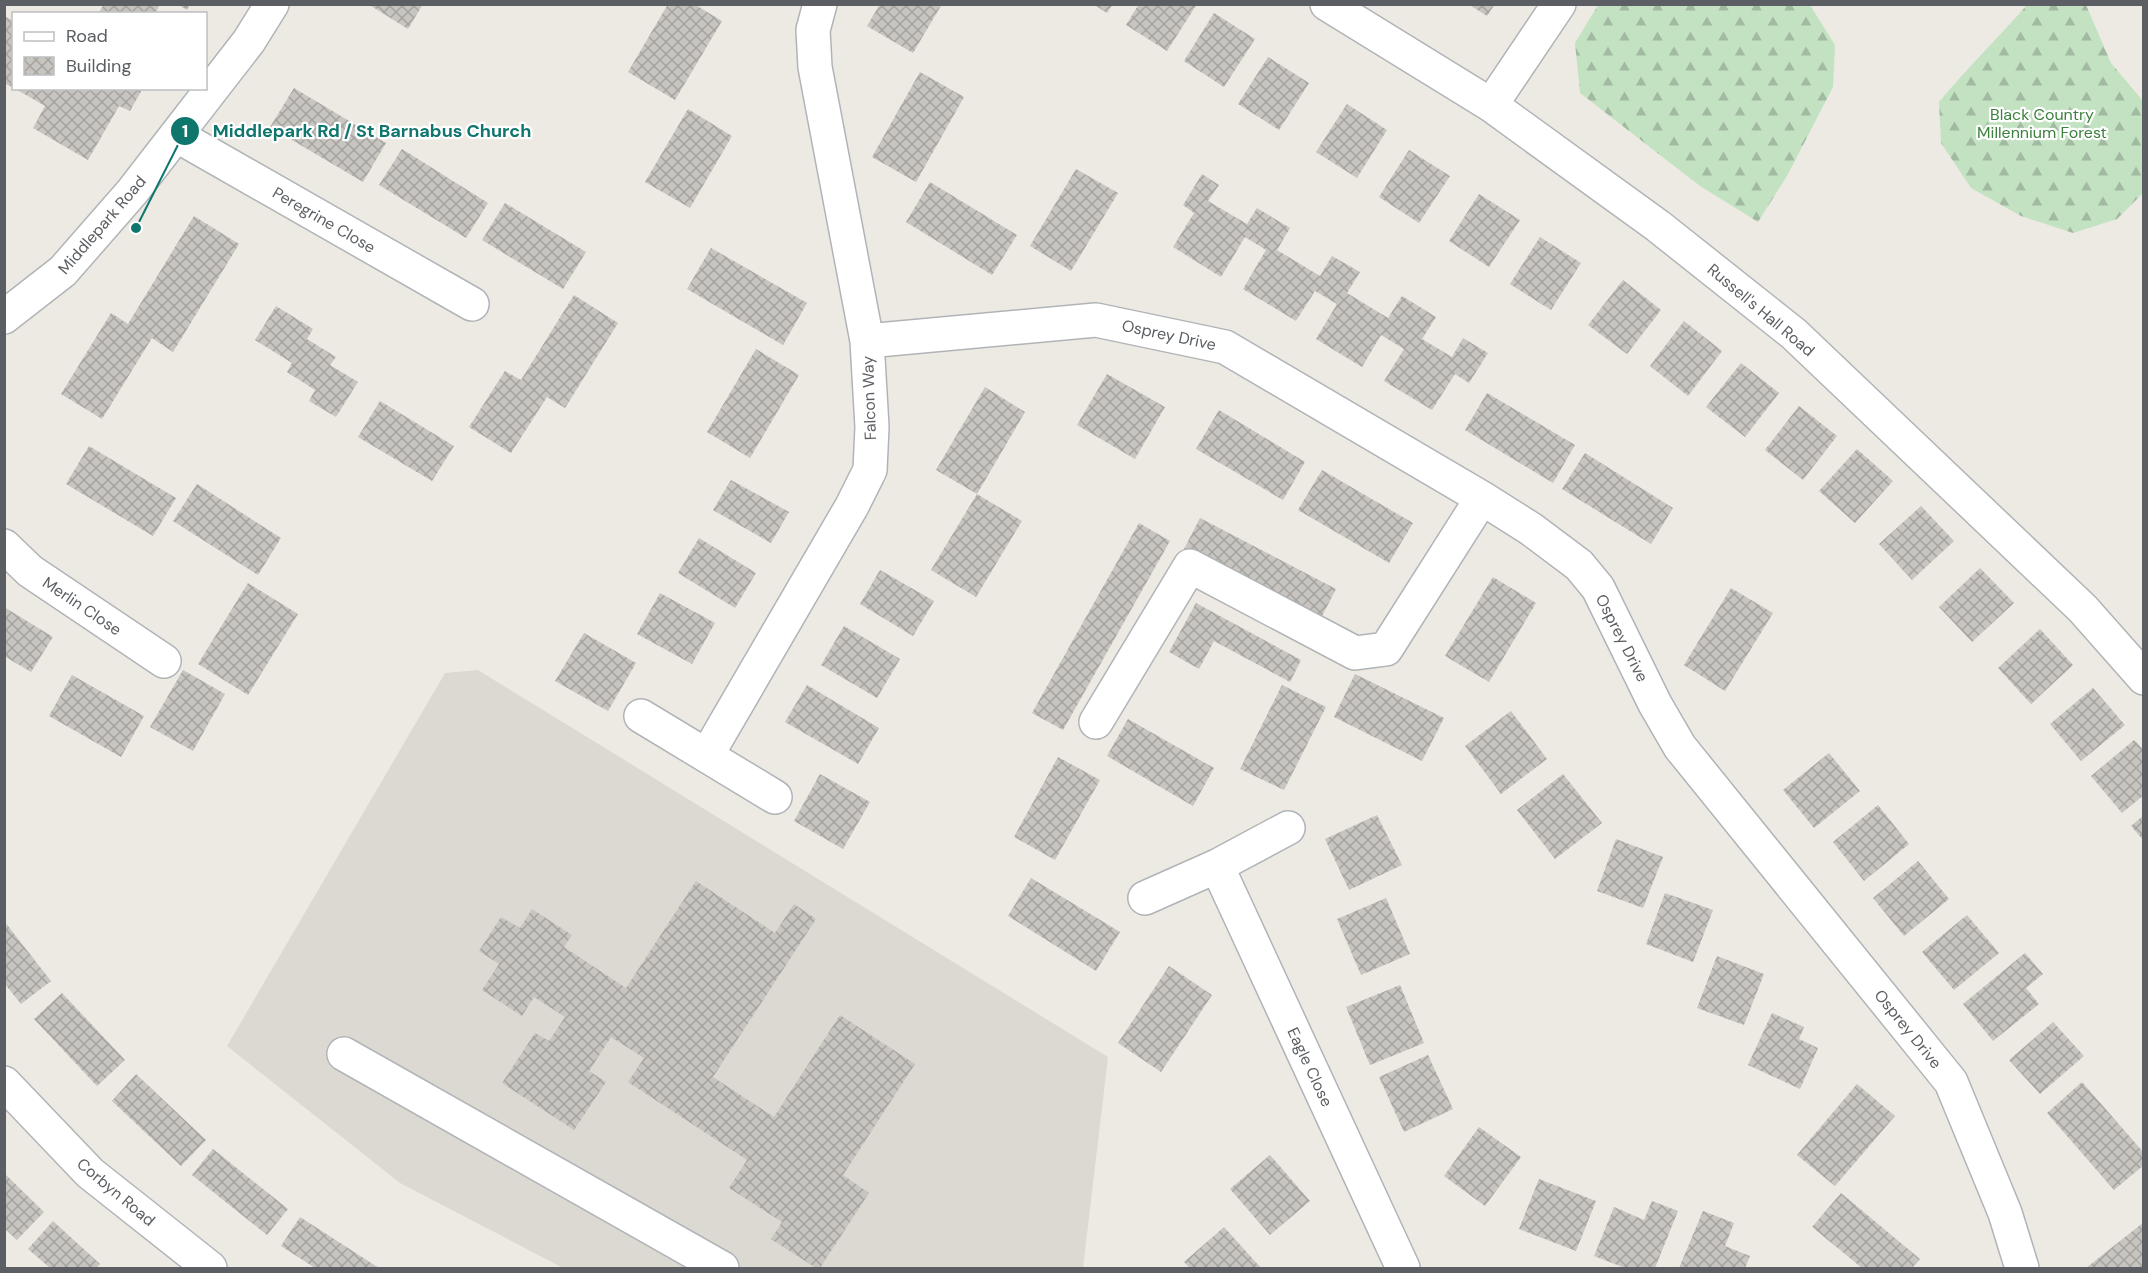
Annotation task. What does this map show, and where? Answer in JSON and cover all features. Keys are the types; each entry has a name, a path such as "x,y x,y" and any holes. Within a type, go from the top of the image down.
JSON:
{"street":[{"name":"Middlepark Road","path":"4,317 63,271 132,192 249,41 272,4"},
{"name":"Falcon Way","path":"706,755 852,506 870,470 872,427 867,341 815,68 813,30 820,4"},
{"name":"Russell's Hall Road","path":"1327,4 1491,105 1658,226 1794,334 2083,609 2144,678"},
{"path":"1491,105 1559,4"},
{"name":"Peregrine Close","path":"176,135 472,304"},
{"name":"Osprey Drive","path":"867,341 1096,320 1225,346 1482,498 1531,529 1579,566 1598,588 1655,704 1680,747 1951,1082 2005,1213 2022,1269"},
{"path":"1096,722 1190,566 1354,652 1386,649 1482,498"},
{"name":"Merlin Close","path":"4,546 30,571 164,661"},
{"path":"641,716 775,797"},
{"path":"1145,898 1217,866 1288,828"},
{"name":"Eagle Close","path":"1217,866 1403,1269"},
{"path":"344,1054 722,1269"},
{"name":"Corbyn Road","path":"4,1083 90,1173 210,1269"}],"shaded area":[{"path":"478,670 1108,1057 1083,1268 563,1268 400,1183 227,1046 445,673"}],"green space":[{"path":"1598,5 1810,5 1835,45 1833,87 1787,176 1758,222 1700,186 1580,93 1575,43"},
{"name":"Black Country Millennium Forest","path":"2027,5 2086,5 2111,63 2143,101 2143,193 2117,219 2073,233 2021,216 1971,188 1941,143 1939,102"}],"building":[{"path":"104,4 160,4 156,12 99,12"},
{"path":"177,4 190,4 187,10"},
{"path":"368,4 423,4 408,29"},
{"path":"668,4 694,4 722,21 675,100 628,72"},
{"path":"880,4 942,4 913,53 867,26"},
{"path":"1093,4 1113,4 1107,13"},
{"path":"1139,4 1197,4 1167,51 1126,25"},
{"path":"1468,4 1495,4 1487,16"},
{"path":"1214,13 1255,39 1224,87 1184,61"},
{"path":"4,16 12,20 12,87 4,83"},
{"path":"1268,57 1309,83 1279,130 1238,104"},
{"path":"920,72 964,97 916,182 872,157"},
{"path":"294,88 386,143 363,182 270,127"},
{"path":"17,90 142,90 130,111 119,106 88,160 33,128 45,106"},
{"path":"1347,104 1387,130 1357,178 1316,152"},
{"path":"688,109 732,136 690,208 645,182"},
{"path":"402,149 488,203 466,238 379,185"},
{"path":"1409,150 1450,176 1419,223 1379,197"},
{"path":"1076,169 1118,193 1071,271 1030,246"},
{"path":"1202,174 1219,185 1208,201 1247,224 1257,208 1290,228 1277,250 1320,276 1332,256 1360,272 1347,293 1388,318 1402,296 1420,307 1436,317 1422,339 1452,357 1463,338 1488,353 1469,383 1455,374 1432,410 1384,381 1404,349 1381,335 1362,367 1316,339 1337,304 1315,291 1296,321 1243,289 1266,250 1245,237 1221,277 1173,247 1194,213 1183,205"},
{"path":"930,182 1017,235 992,275 906,222"},
{"path":"1479,194 1520,220 1489,267 1449,241"},
{"path":"505,203 586,252 563,289 482,240"},
{"path":"194,216 239,244 173,352 152,338 102,419 61,394 111,313 128,324"},
{"path":"1540,237 1581,263 1551,310 1510,284"},
{"path":"711,248 807,303 783,345 687,289"},
{"path":"1623,280 1661,310 1627,354 1588,325"},
{"path":"574,295 618,323 565,408 547,397 511,453 469,427 505,371 521,380"},
{"path":"276,306 313,329 307,339 336,357 330,365 358,382 336,417 309,401 315,390 287,372 292,363 255,340"},
{"path":"1684,321 1722,351 1688,396 1650,366"},
{"path":"756,349 799,375 750,458 707,432"},
{"path":"1741,363 1779,393 1745,437 1706,407"},
{"path":"1107,374 1165,407 1135,459 1077,425"},
{"path":"985,387 1025,412 977,494 936,470"},
{"path":"1487,393 1575,445 1553,483 1465,430"},
{"path":"380,401 454,446 432,481 358,437"},
{"path":"1799,406 1837,436 1803,480 1765,450"},
{"path":"1219,410 1305,462 1283,500 1196,449"},
{"path":"89,446 176,498 153,536 66,484"},
{"path":"1857,449 1893,481 1855,523 1819,491"},
{"path":"1585,453 1673,508 1651,544 1562,489"},
{"path":"1322,470 1413,523 1389,563 1298,510"},
{"path":"731,480 789,512 771,543 713,510"},
{"path":"197,484 281,538 258,575 173,521"},
{"path":"977,494 1022,521 976,597 931,570"},
{"path":"1921,506 1954,541 1912,580 1879,544"},
{"path":"1200,518 1336,589 1320,620 1184,549"},
{"path":"1139,523 1170,541 1063,730 1032,713"},
{"path":"699,538 756,573 735,608 678,573"},
{"path":"1980,568 2014,603 1972,642 1939,607"},
{"path":"880,570 934,601 913,636 860,604"},
{"path":"1493,577 1536,603 1489,682 1445,656"},
{"path":"248,583 298,614 248,695 198,664"},
{"path":"1731,588 1773,613 1725,691 1684,665"},
{"path":"660,593 715,623 692,664 637,634"},
{"path":"1196,603 1301,660 1290,682 1214,641 1199,669 1169,652"},
{"path":"4,607 53,637 31,672 4,656"},
{"path":"844,626 900,659 877,698 821,665"},
{"path":"2040,629 2073,665 2031,704 1998,668"},
{"path":"584,633 636,663 608,711 555,681"},
{"path":"183,670 225,694 193,751 150,727"},
{"path":"1355,674 1444,718 1422,761 1334,717"},
{"path":"72,675 144,716 121,757 49,716"},
{"path":"807,685 879,728 858,764 785,722"},
{"path":"1282,685 1326,707 1284,790 1240,769"},
{"path":"2093,688 2125,725 2081,761 2050,724"},
{"path":"1511,711 1547,759 1501,794 1465,746"},
{"path":"1128,719 1214,768 1193,806 1107,756"},
{"path":"2134,740 2144,750 2144,795 2122,813 2091,776"},
{"path":"1829,753 1860,791 1814,828 1783,790"},
{"path":"1058,757 1100,780 1055,860 1014,837"},
{"path":"820,774 870,802 843,849 794,821"},
{"path":"1563,774 1602,823 1555,859 1517,810"},
{"path":"1878,805 1909,844 1864,881 1833,842"},
{"path":"1377,815 1402,865 1349,890 1325,839"},
{"path":"2144,815 2144,841 2131,826"},
{"path":"1616,839 1663,857 1643,908 1597,891"},
{"path":"1918,861 1949,899 1904,936 1873,898"},
{"path":"1031,878 1120,932 1096,971 1008,916"},
{"path":"696,881 775,933 794,904 816,919 713,1077 774,1117 840,1015 915,1064 843,1175 869,1193 820,1268 816,1268 771,1239 782,1222 729,1188 747,1160 628,1082 644,1058 611,1037 589,1071 606,1082 574,1130 502,1083 535,1033 549,1041 565,1017 534,997 522,1016 482,990 499,964 479,951 501,917 520,928 532,909 572,935 564,947 626,988"},
{"path":"1665,893 1713,910 1693,962 1646,944"},
{"path":"1386,898 1410,954 1361,975 1337,919"},
{"path":"1967,915 1999,953 1954,990 1922,952"},
{"path":"4,921 51,981 21,1004 4,983"},
{"path":"2025,953 2043,974 2026,988 2039,1004 1993,1041 1963,1004"},
{"path":"1717,956 1764,974 1744,1025 1697,1008"},
{"path":"1169,966 1212,995 1161,1072 1118,1043"},
{"path":"1400,985 1424,1043 1370,1065 1346,1007"},
{"path":"62,993 125,1060 97,1086 34,1019"},
{"path":"1772,1013 1804,1027 1799,1039 1818,1048 1800,1089 1748,1065"},
{"path":"2053,1022 2084,1056 2040,1094 2009,1060"},
{"path":"1428,1055 1453,1109 1404,1132 1379,1077"},
{"path":"136,1074 206,1140 181,1166 112,1101"},
{"path":"2082,1082 2144,1153 2144,1165 2114,1190 2047,1113"},
{"path":"1857,1084 1895,1116 1835,1186 1797,1155"},
{"path":"1479,1127 1521,1157 1485,1206 1444,1176"},
{"path":"213,1149 288,1209 267,1235 192,1175"},
{"path":"1270,1155 1310,1201 1270,1235 1230,1189"},
{"path":"4,1173 44,1212 17,1240 4,1228"},
{"path":"1539,1179 1596,1201 1576,1251 1519,1229"},
{"path":"1841,1193 1920,1259 1912,1268 1862,1268 1812,1227"},
{"path":"1652,1201 1678,1211 1655,1268 1625,1268 1594,1256 1614,1207 1644,1220"},
{"path":"1703,1211 1734,1223 1725,1246 1750,1256 1745,1268 1679,1268"},
{"path":"300,1217 379,1268 315,1268 281,1246"},
{"path":"53,1221 100,1264 96,1268 50,1268 28,1249"},
{"path":"2144,1222 2144,1268 2086,1268"},
{"path":"1224,1227 1261,1268 1190,1268 1184,1262"}],"place":[{"name":"Middlepark Rd / St Barnabus Church","path":"136,228"}]}
